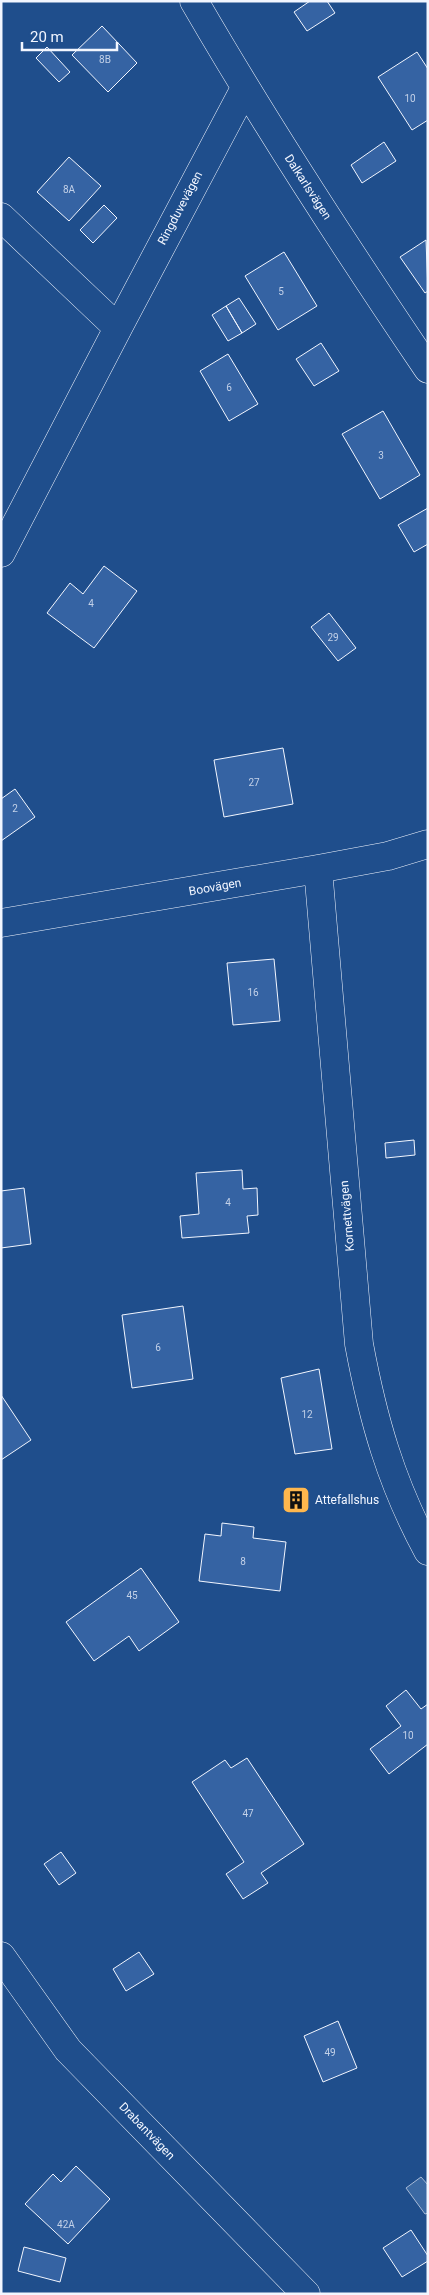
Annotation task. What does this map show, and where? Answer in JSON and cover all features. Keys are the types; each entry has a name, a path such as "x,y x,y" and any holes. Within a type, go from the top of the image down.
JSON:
{"street":[{"name":"Dalkarlsvägen","path":"194,1 245,88 376,293 425,360"},
{"name":"Ringduvevägen","path":"1,553 245,88"},
{"path":"1,217 118,328"},
{"name":"Boovägen","path":"1,923 318,869 388,856 428,844"},
{"name":"Kornettvägen","path":"318,869 359,1344 370,1404 395,1482 428,1551"},
{"name":"Drabantvägen","path":"1,1956 68,2050 306,2294"}],"water":[{"path":"421,2177 428,2185 428,2213 425,2214 406,2188"}],"building":[{"path":"310,1 327,1 335,13 307,31 294,12"},
{"path":"102,26 137,63 108,92 72,55"},
{"path":"47,47 70,72 59,82 36,58"},
{"path":"417,52 428,69 428,120 412,130 378,77"},
{"path":"384,142 396,161 362,183 351,165"},
{"path":"69,157 101,186 69,221 37,192"},
{"path":"104,205 117,218 93,243 80,230"},
{"path":"426,240 428,291 425,293 400,257"},
{"path":"284,252 317,306 278,330 245,276"},
{"path":"239,298 256,324 242,333 226,306"},
{"path":"226,306 242,333 228,341 212,315"},
{"path":"321,343 339,371 314,386 296,359"},
{"path":"228,354 258,404 229,421 200,371"},
{"path":"383,411 420,475 380,499 342,434"},
{"path":"428,508 428,544 414,552 398,525"},
{"path":"104,566 137,591 94,648 47,613 70,583 83,594"},
{"path":"329,613 356,648 338,661 311,627"},
{"path":"283,748 293,804 224,817 214,760"},
{"path":"15,789 35,817 1,841 1,799"},
{"path":"274,959 280,1021 233,1025 227,963"},
{"path":"414,1140 415,1155 386,1158 385,1143"},
{"path":"242,1170 243,1189 257,1188 258,1215 247,1216 249,1233 182,1238 180,1216 199,1214 196,1173"},
{"path":"24,1188 31,1244 1,1248 1,1191"},
{"path":"183,1306 193,1379 132,1388 122,1315"},
{"path":"319,1369 332,1449 295,1454 281,1378"},
{"path":"1,1395 31,1440 1,1460"},
{"name":"Attefallshus","path":"299,1489 307,1496 295,1512 286,1504"},
{"path":"222,1523 254,1527 253,1538 286,1542 280,1591 199,1581 205,1534 221,1536"},
{"path":"141,1568 179,1622 139,1651 129,1636 94,1661 66,1622"},
{"path":"406,1690 421,1709 428,1704 428,1744 389,1774 370,1749 401,1726 386,1706"},
{"path":"247,1758 304,1844 261,1873 268,1883 243,1899 226,1874 244,1862 192,1782 225,1760 231,1768"},
{"path":"61,1852 76,1873 59,1885 44,1864"},
{"path":"139,1952 154,1974 126,1991 113,1969"},
{"path":"338,2021 357,2068 323,2082 304,2036"},
{"path":"76,2166 110,2199 68,2244 25,2204 53,2174 61,2182"},
{"path":"411,2230 428,2256 428,2261 402,2277 383,2248"},
{"path":"24,2247 66,2258 60,2282 18,2271"}],"place":[{"name":"Attefallshus","path":"296,1500"}]}
